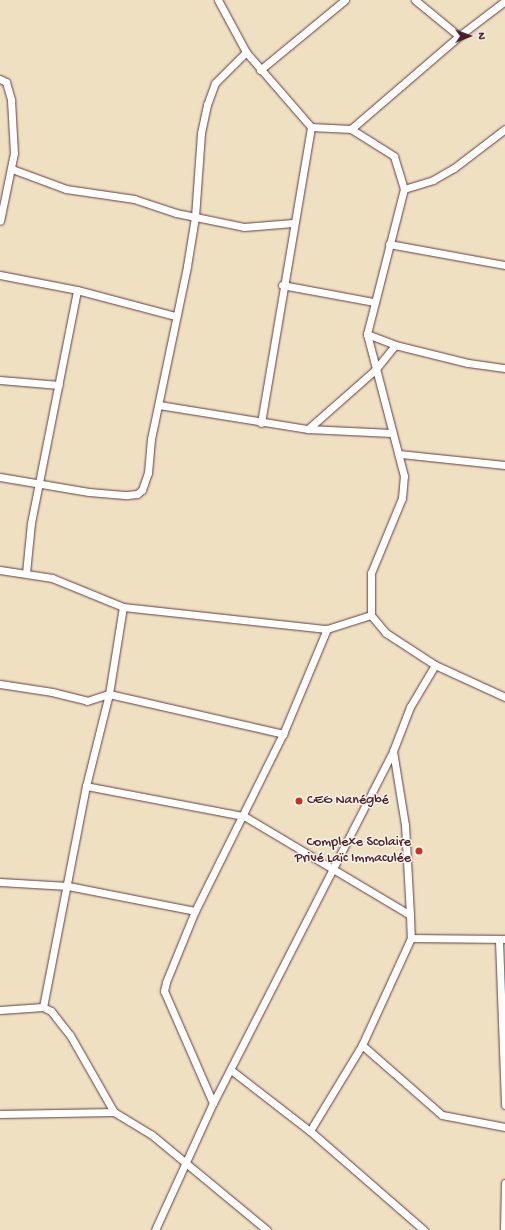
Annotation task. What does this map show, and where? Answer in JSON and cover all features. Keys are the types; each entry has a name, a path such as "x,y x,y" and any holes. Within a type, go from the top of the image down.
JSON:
{"street":[{"path":"218,0 246,52 260,70 311,127 351,129 394,156 404,189 367,334 391,433 400,454 404,476 402,498 371,573 371,615 386,633 435,665 505,697"},
{"path":"260,70 345,0"},
{"path":"415,0 459,36"},
{"path":"351,129 459,36 505,1"},
{"path":"0,477 89,492 137,494 145,484 175,316 195,217 201,133 207,105 215,83 246,52"},
{"path":"0,79 6,82 11,100 14,134 12,169 0,221"},
{"path":"261,423 282,285 311,127"},
{"path":"404,189 433,180 454,168 505,129"},
{"path":"12,169 66,189 134,199 195,217 244,227 293,223"},
{"path":"389,244 505,266"},
{"path":"0,275 77,290 175,316"},
{"path":"282,285 374,302"},
{"path":"26,573 32,523 41,483 77,290"},
{"path":"367,334 395,344 468,363 505,368"},
{"path":"308,429 375,370 395,344"},
{"path":"0,380 59,385"},
{"path":"160,405 261,423 308,429 391,433"},
{"path":"400,454 505,465"},
{"path":"0,570 26,573 63,581 123,607 327,629 371,615"},
{"path":"43,1007 68,886 86,786 109,694 123,607"},
{"path":"213,1103 164,991 194,911 244,816 283,734 327,629"},
{"path":"155,1230 185,1160 213,1103 393,751 410,707 435,665"},
{"path":"0,684 52,692 87,701 109,694 283,734"},
{"path":"310,1130 362,1045 411,938 405,825 393,751"},
{"path":"86,786 244,816 410,915"},
{"path":"0,882 68,886 194,911"},
{"path":"411,938 502,940 505,1106"},
{"path":"0,1010 43,1007 51,1011 70,1035 114,1112 152,1135 185,1160 267,1230"},
{"path":"362,1045 442,1114 505,1127"},
{"path":"231,1070 310,1130 424,1230"},
{"path":"0,1114 114,1112"},
{"path":"504,1230 505,1183"}],"place":[{"name":"CEG Nanégbé","path":"299,801"},
{"name":"Complexe Scolaire Privé Laïc Immaculée","path":"419,851"}]}
